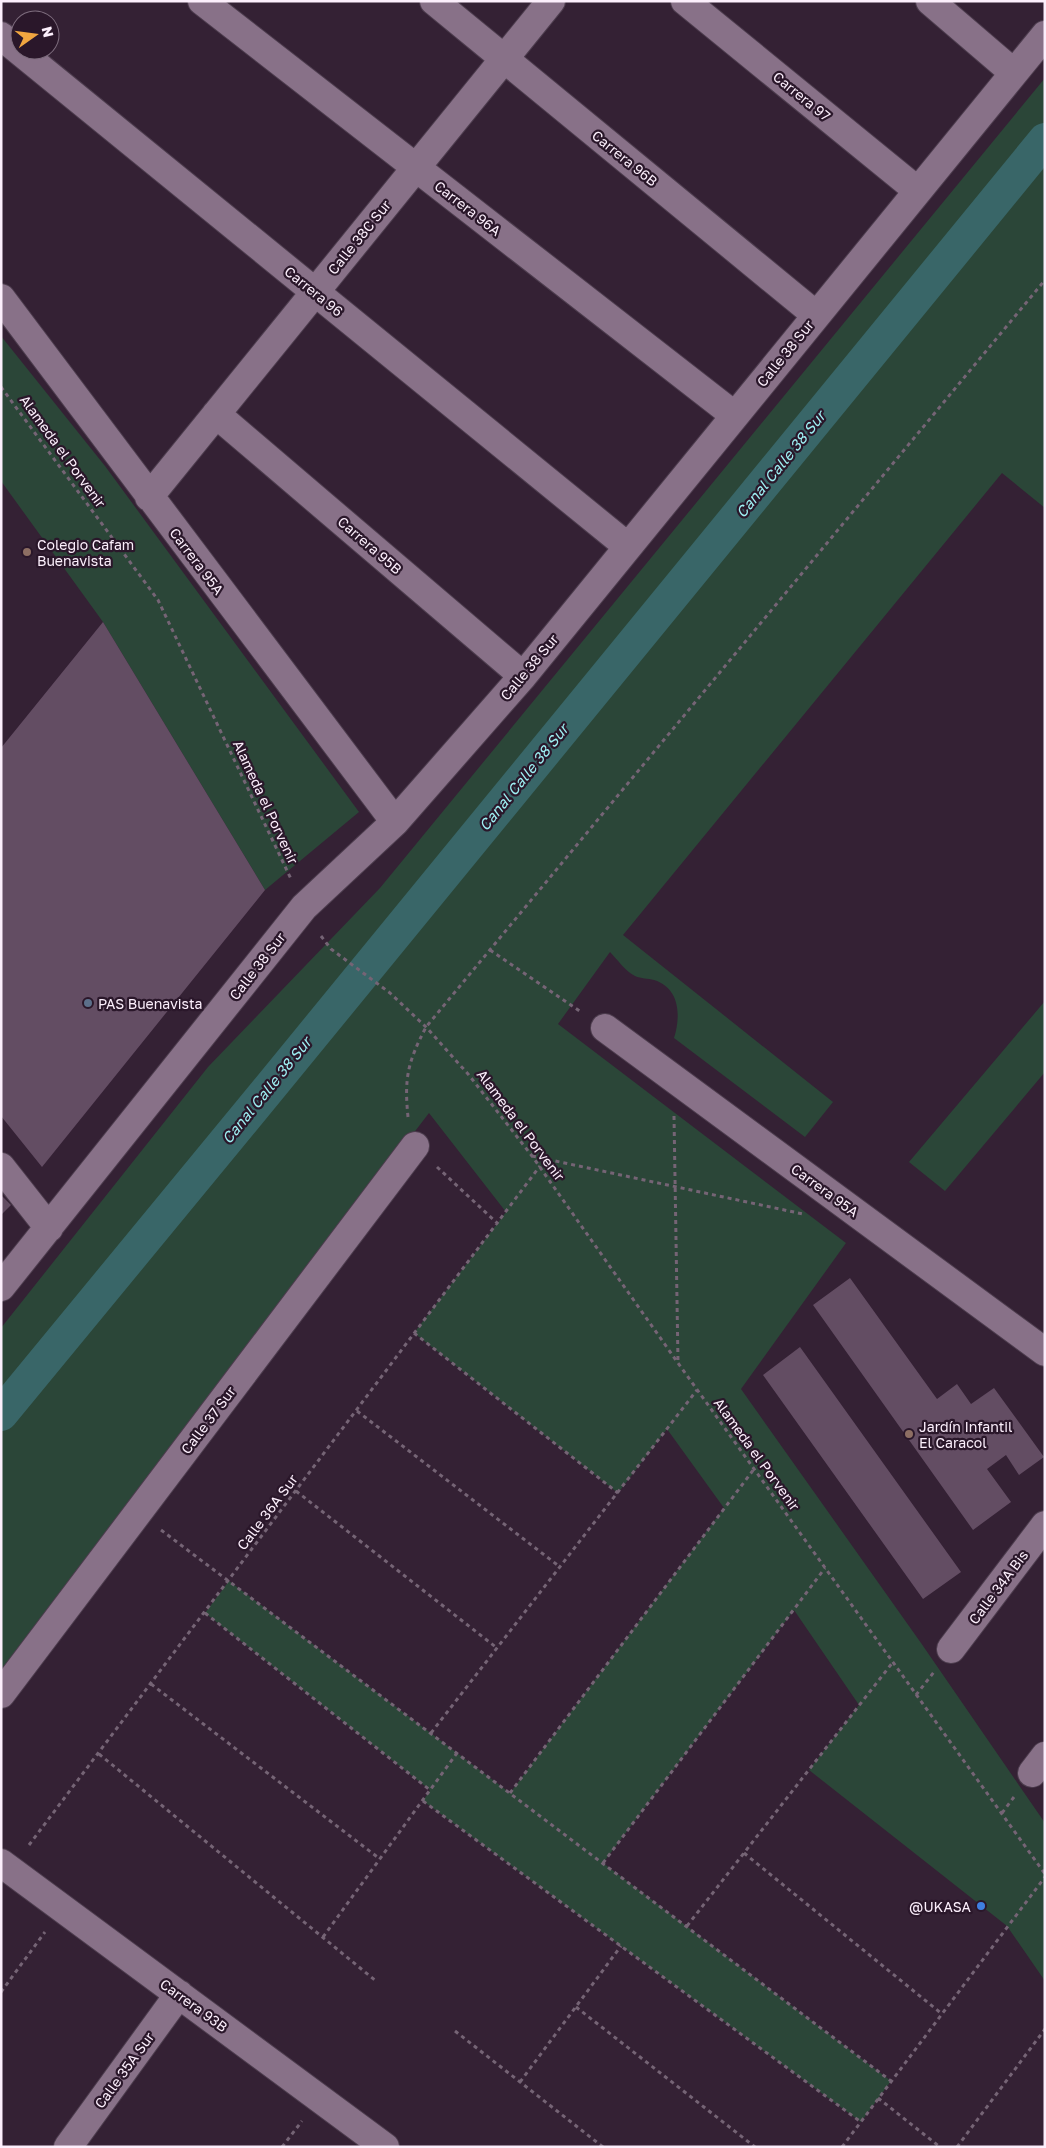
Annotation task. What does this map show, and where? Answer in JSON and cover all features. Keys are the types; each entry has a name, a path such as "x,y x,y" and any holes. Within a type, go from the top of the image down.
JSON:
{"street":[{"name":"Carrera 96A","path":"202,1 734,415"},
{"name":"Carrera 96B","path":"434,1 816,315"},
{"name":"Calle 38C Sur","path":"149,497 551,1"},
{"name":"Carrera 97","path":"685,1 918,191"},
{"path":"930,1 1014,73"},
{"name":"Calle 38 Sur","path":"1,1287 304,907 395,822 523,676 1045,35"},
{"name":"Carrera 96","path":"1,36 627,546"},
{"name":"Carrera 95A","path":"1,298 395,822"},
{"name":"Carrera 95B","path":"216,414 523,676"},
{"name":"Carrera 95A","path":"605,1028 1045,1352"},
{"name":"Calle 37 Sur","path":"1,1694 415,1146"},
{"path":"1,1167 49,1228"},
{"name":"Calle 34A Bis","path":"951,1649 1045,1525"},
{"name":"Carrera 93B","path":"6,1866 385,2147"},
{"name":"Calle 35A Sur","path":"68,2147 179,1994"}],"path":[{"path":"497,1223 415,1146 409,1129 405,1084 410,1056 426,1027 1045,280"},
{"name":"Alameda el Porvenir","path":"1,387 158,600 316,930 331,949 390,993 426,1027 468,1074 540,1166 697,1390 1045,1875"},
{"path":"490,950 605,1028"},
{"path":"673,1078 678,1363"},
{"path":"532,1156 811,1216"},
{"name":"Calle 36A Sur","path":"6,1866 99,1754 540,1166"},
{"path":"414,1333 618,1493"},
{"path":"431,1733 697,1390"},
{"path":"356,1411 560,1567"},
{"path":"510,1793 754,1469"},
{"path":"296,1491 498,1648"},
{"path":"138,1513 892,2081"},
{"path":"603,1863 825,1568"},
{"path":"205,1613 430,1790"},
{"path":"687,1926 893,1662"},
{"path":"151,1684 380,1859"},
{"path":"323,1937 458,1753"},
{"path":"99,1754 376,1981"},
{"path":"423,1801 861,2122"},
{"path":"744,1853 942,2014"},
{"path":"842,2147 1045,1875"},
{"path":"1,1992 63,1908"},
{"path":"520,2082 621,1946"},
{"path":"576,2007 755,2147"},
{"path":"957,2147 1045,2029"},
{"path":"455,2031 603,2147"},
{"path":"878,2098 940,2147"}],"green space":[{"path":"1045,78 1045,508 1002,473 623,935 833,1102 805,1137 674,1038 678,1012 674,996 669,989 654,980 635,976 610,952 558,1024 846,1243 741,1389 921,1643 1045,1823 1045,1981 1007,1926 809,1770 859,1705 794,1610 603,1863 891,2081 861,2122 423,1801 430,1790 205,1613 229,1581 510,1793 724,1508 667,1429 618,1493 414,1333 506,1212 429,1113 1,1672 1,1328 208,1067 380,888"},
{"path":"1,336 105,466 359,812 265,890 103,622 1,481"},
{"path":"1045,1001 1045,1072 945,1191 909,1162"}],"building":[{"name":"PAS Buenavista","path":"103,622 265,890 42,1167 1,1116 1,748"},
{"path":"1,1195 11,1205 1,1215"},
{"path":"850,1278 937,1399 957,1384 971,1404 994,1388 1044,1457 1019,1475 1006,1455 987,1469 1011,1502 973,1530 813,1305"},
{"path":"800,1347 961,1572 923,1599 763,1375"}],"waterway":[{"name":"Canal Calle 38 Sur","path":"1,1414 1045,140"}],"place":[{"name":"Colegio Cafam Buenavista","path":"27,552"},
{"name":"PAS Buenavista","path":"88,1003"},
{"name":"Jardín Infantil El Caracol","path":"909,1434"},
{"name":"@UKASA","path":"981,1906"}]}
